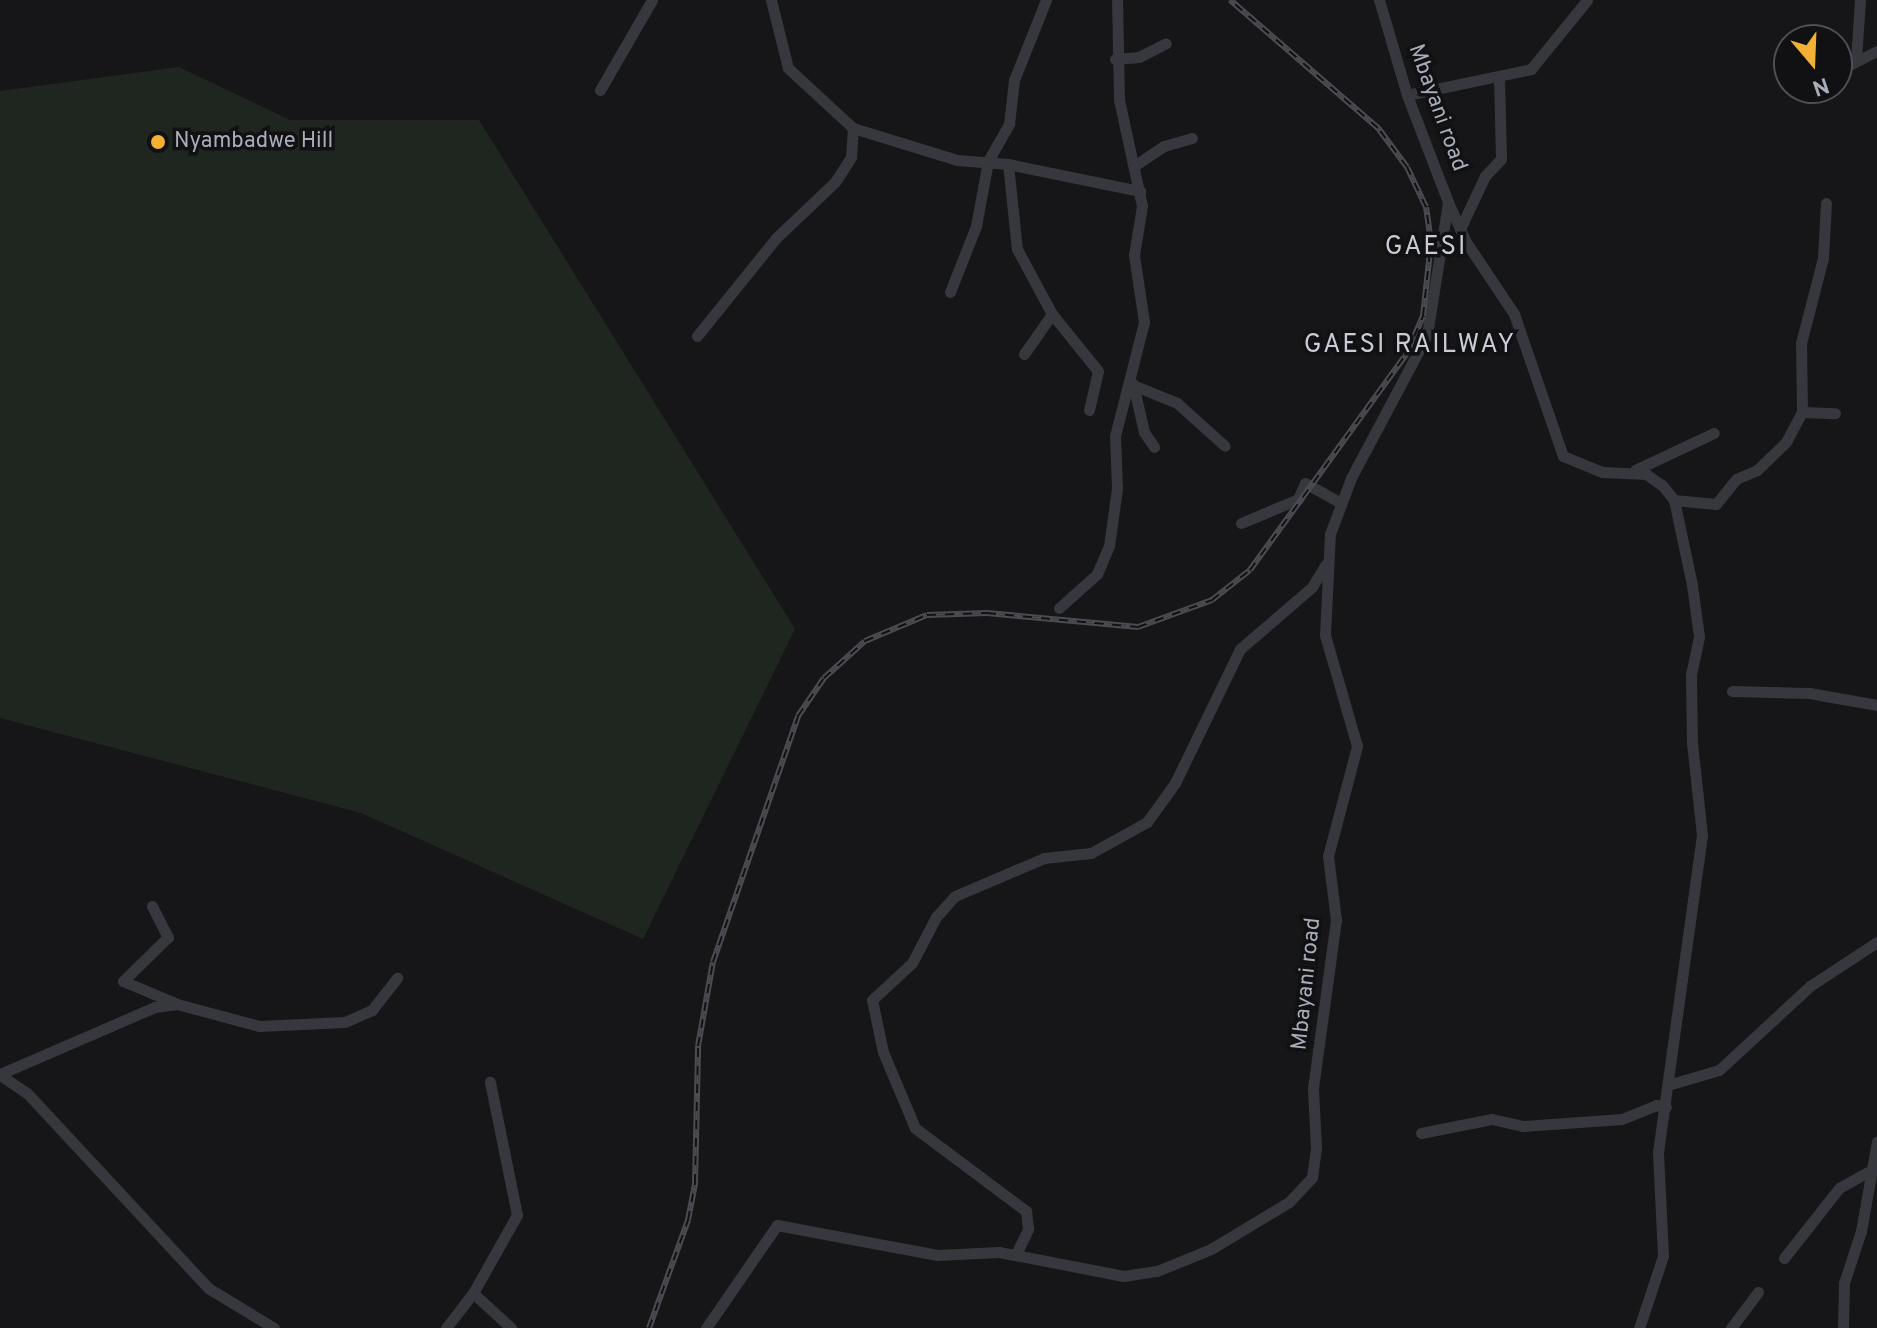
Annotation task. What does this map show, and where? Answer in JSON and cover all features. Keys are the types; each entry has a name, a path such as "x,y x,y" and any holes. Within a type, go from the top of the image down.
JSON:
{"street":[{"path":"600,90 652,0"},
{"path":"771,0 788,68 853,128 934,155 1008,164 1140,191"},
{"path":"950,292 976,226 988,161 1004,139 1014,80 1046,0"},
{"path":"1059,608 1097,574 1109,546 1117,488 1115,436 1132,382 1144,322 1134,255 1140,191 1137,164 1119,100 1115,59 1117,0"},
{"name":"Mbayani road","path":"706,1328 762,1239 777,1225 949,1257 1016,1254 1110,1275 1157,1271 1211,1249 1281,1207 1312,1177 1316,1148 1314,1083 1336,920 1328,856 1357,746 1325,635 1328,561 1339,502 1427,335 1448,202 1407,95 1379,0"},
{"path":"1407,95 1499,79 1531,69 1587,0"},
{"path":"1856,59 1860,0"},
{"path":"1115,59 1139,57 1166,43"},
{"path":"1853,61 1877,51"},
{"path":"1460,229 1485,176 1501,159 1499,79"},
{"path":"697,336 776,238 835,182 851,157 853,128"},
{"path":"1137,164 1164,146 1192,138"},
{"path":"1008,164 1017,249 1052,314 1098,371 1089,410"},
{"path":"1448,202 1460,229 1514,314 1563,456 1602,472 1629,471 1656,480 1674,500 1699,628 1691,684 1703,816 1671,1084 1657,1169 1663,1256 1639,1328"},
{"path":"1674,500 1716,504 1736,479 1757,470 1786,442 1802,412 1801,343 1823,258 1826,203"},
{"path":"1024,354 1052,314"},
{"path":"1132,382 1177,403 1225,446"},
{"path":"1132,382 1141,425 1154,447"},
{"path":"1802,412 1835,413"},
{"path":"1629,471 1714,433"},
{"path":"1241,523 1298,499 1305,483 1339,502"},
{"path":"1016,1254 1028,1229 1026,1211 915,1128 883,1052 872,1000 912,963 936,917 955,896 1044,858 1091,853 1147,822 1175,783 1240,649 1312,587 1328,561"},
{"path":"1732,691 1809,693 1877,705"},
{"path":"152,906 168,937 123,981 177,1004 239,1024 326,1025 372,1010 397,978"},
{"path":"1671,1084 1719,1070 1810,986 1877,942"},
{"path":"0,1074 129,1016 177,1004"},
{"path":"0,1074 27,1093 208,1288 274,1328"},
{"path":"446,1328 473,1293 517,1215 490,1082"},
{"path":"1421,1133 1492,1119 1522,1126 1622,1119 1656,1105 1666,1107"},
{"path":"1843,1328 1844,1283 1861,1231 1868,1172 1877,1141"},
{"path":"1784,1258 1839,1188 1868,1172"},
{"path":"1731,1328 1758,1292"},
{"path":"473,1293 511,1328"}],"shaded area":[{"path":"179,67 290,120 479,120 795,629 643,939 361,813 0,718 0,91"}],"railway":[{"path":"649,1328 688,1220 695,1183 698,1046 713,962 798,716 824,678 865,641 927,615 987,613 1138,627 1212,600 1250,570 1407,353 1423,316 1431,242 1426,207 1407,167 1378,128 1230,0"}],"place":[{"name":"Nyambadwe Hill","path":"158,142"}],"district":[{"name":"GAESI","path":"1426,248"},
{"name":"GAESI RAILWAY","path":"1410,346"}]}
